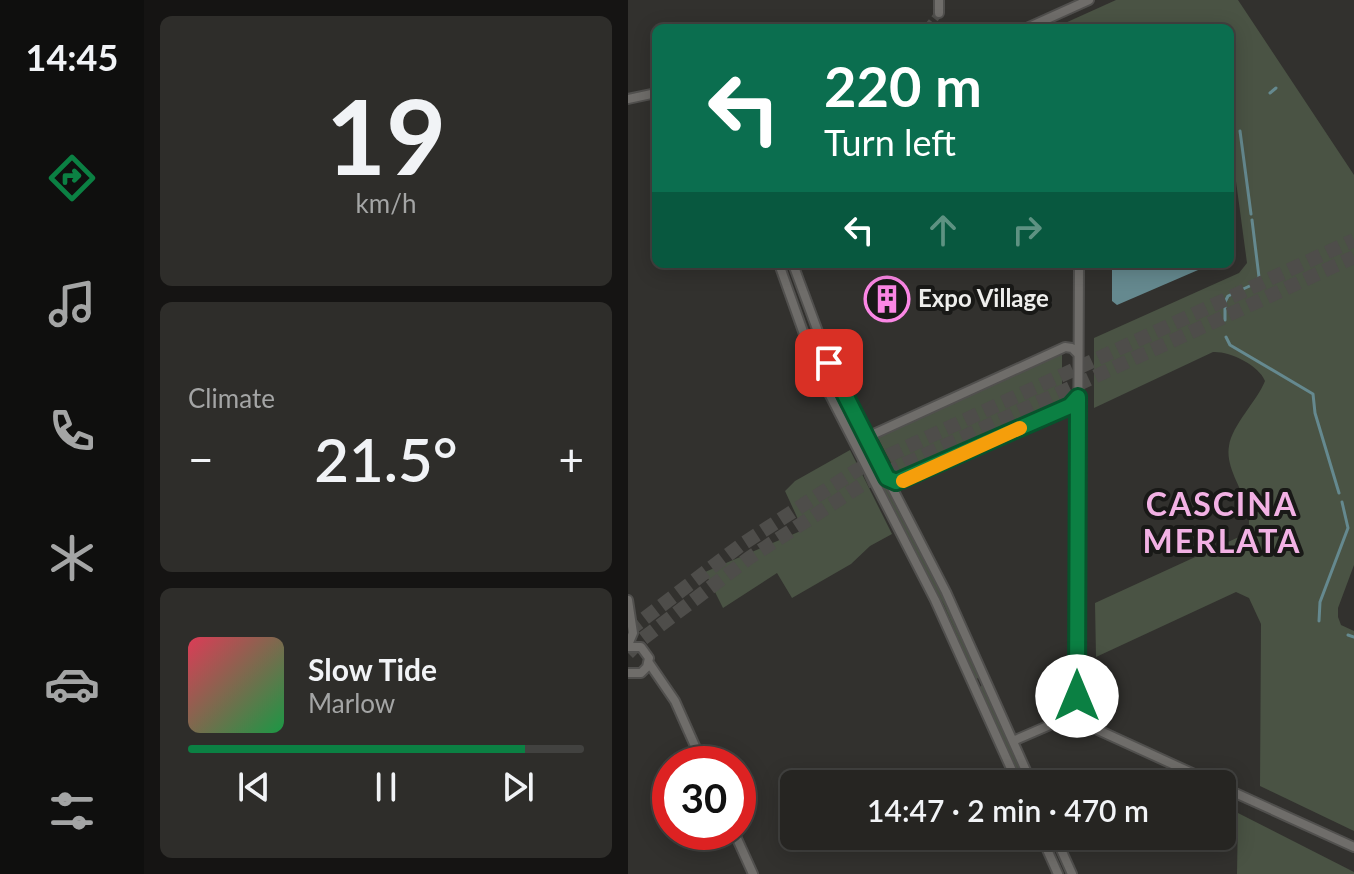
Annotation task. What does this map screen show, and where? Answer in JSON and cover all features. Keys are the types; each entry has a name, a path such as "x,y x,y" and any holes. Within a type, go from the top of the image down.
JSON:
{"street":[{"path":"939,0 939,13"},
{"path":"1036,24 1089,0"},
{"path":"628,99 652,94"},
{"path":"780,268 816,368 935,600 1012,770"},
{"path":"794,268 834,375 946,592 1026,770"},
{"path":"1079,268 1077,696 1080,712 1086,721 1103,732 1186,770"},
{"path":"871,446 870,439 876,433 1065,347 1072,348 1078,355"},
{"path":"887,478 903,481 1070,406 1078,397"},
{"path":"628,600 633,633 655,674 675,701 695,746"},
{"path":"633,633 628,646 646,654 658,650"},
{"path":"641,673 646,654"},
{"path":"628,673 655,674"},
{"path":"1013,741 1080,712"},
{"path":"1236,793 1354,847"},
{"path":"742,850 753,874"},
{"path":"1047,850 1058,874"},
{"path":"1061,850 1072,874"}],"green space":[{"path":"1116,0 1238,0 1354,175 1354,565 1338,608 1338,617 1341,625 1354,631 1354,831 1260,786 1261,624 1249,598 1236,592 1096,657 1095,603 1241,536 1248,530 1247,509 1231,467 1229,446 1235,430 1265,381 1257,370 1243,360 1213,352 1094,408 1094,338 1239,273 1247,263 1234,167 1234,24 1063,24"},
{"path":"1062,353 1062,402 898,476 877,436"},
{"path":"850,450 892,534 870,546 851,564 792,598 777,573 723,608 705,572 803,530 785,491 795,481"},
{"path":"877,467 943,594 981,677 976,679 944,605 872,470"},
{"path":"983,684 1023,770 1017,770 980,687"},
{"path":"1238,813 1354,872 1354,874 1237,874"}],"water":[{"path":"1112,268 1203,268 1117,305 1112,301"}],"waterway":[{"path":"1270,93 1276,88"},
{"path":"1240,131 1251,214"},
{"path":"1225,320 1228,296 1254,284 1259,277 1252,220"},
{"path":"1226,337 1230,345 1313,394 1315,413 1339,493"},
{"path":"1319,621 1320,602 1348,528 1342,502"},
{"path":"1348,635 1354,637"}],"tunnel":[{"path":"930,24 939,13"},
{"path":"628,631 741,545 857,470 1354,240"},
{"path":"628,653 749,558 866,482 1354,257"}],"slow traffic":[{"path":"903,481 1020,428"}],"place":[{"name":"Expo Village","path":"887,299"}],"district":[{"name":"CASCINA MERLATA","path":"1222,524"}],"route":[{"path":"829,363 887,478 896,482 1070,406 1078,397 1077,696"}]}
